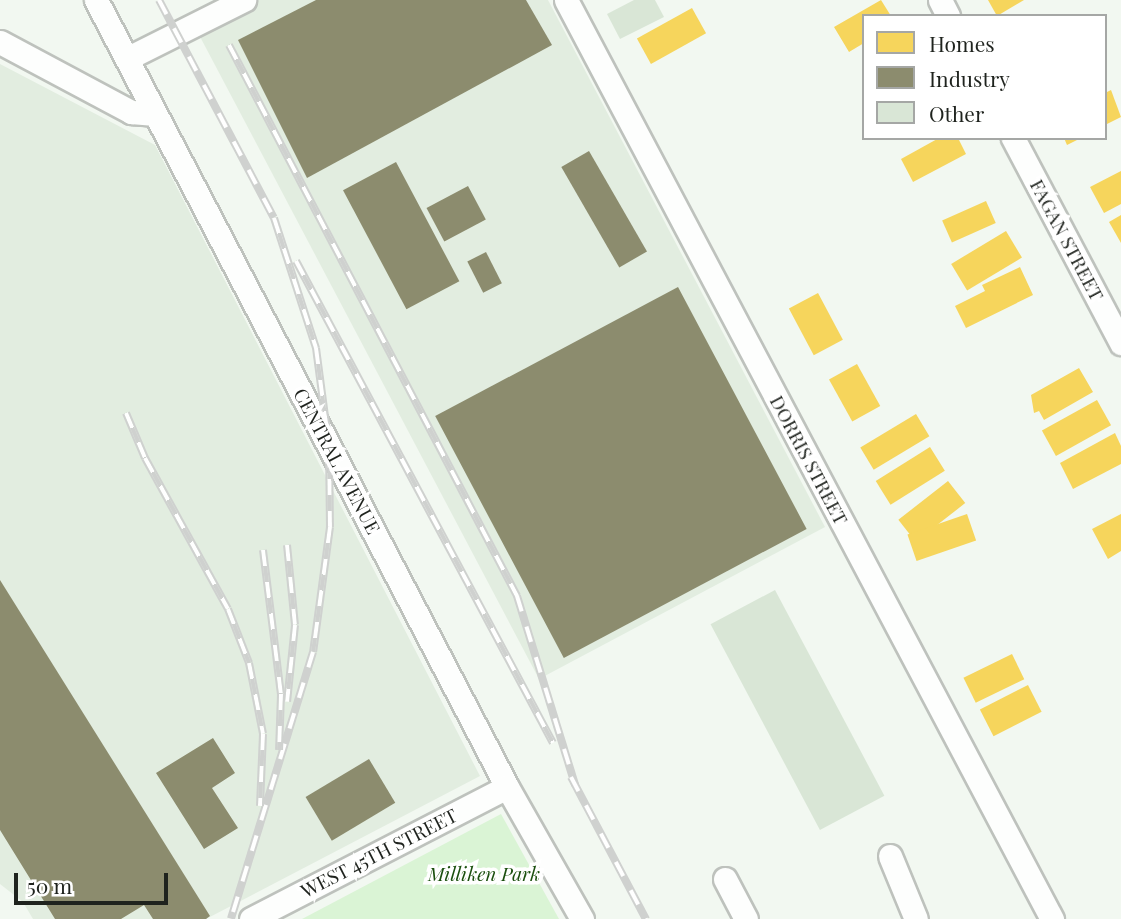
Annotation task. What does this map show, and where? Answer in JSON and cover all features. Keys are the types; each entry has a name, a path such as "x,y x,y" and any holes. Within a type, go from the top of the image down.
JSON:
{"street":[{"name":"CENTRAL AVENUE","path":"96,0 508,787 582,919"},
{"path":"128,58 244,0"},
{"name":"DORRIS STREET","path":"566,0 1052,919"},
{"path":"0,42 131,112 155,114"},
{"name":"FAGAN STREET","path":"1014,140 1121,343"},
{"name":"WEST 45TH STREET","path":"251,919 508,787"},
{"path":"890,856 916,919"},
{"path":"725,879 746,919"}],"shaded area":[{"path":"256,0 548,0 825,527 539,679 197,31"},
{"path":"0,64 155,145 480,776 206,919 33,919 23,902 0,884"}],"green space":[{"name":"Milliken Park","path":"501,814 559,919 302,919"}],"building: Homes":[{"path":"881,0 890,14 862,14 862,44 849,52 834,27"},
{"path":"988,0 1024,0 1000,14 996,14"},
{"path":"692,8 706,33 651,64 637,39"},
{"path":"1111,90 1121,117 1107,124 1107,92"},
{"path":"935,140 959,140 966,154 913,182 901,159"},
{"path":"1121,171 1121,204 1104,213 1090,187"},
{"path":"986,201 996,223 952,242 942,221"},
{"path":"1121,215 1121,243 1109,222"},
{"path":"1006,231 1022,258 967,291 951,264"},
{"path":"1020,267 1033,295 966,328 955,306 985,291 982,285"},
{"path":"818,293 843,340 814,355 789,308"},
{"path":"857,364 880,406 852,421 829,380"},
{"path":"1079,368 1093,392 1044,420 1039,411 1034,413 1031,395"},
{"path":"1097,400 1111,425 1056,456 1042,431"},
{"path":"916,414 929,436 874,470 860,447"},
{"path":"1115,433 1121,446 1121,464 1073,489 1060,463"},
{"path":"930,447 945,471 891,505 876,481"},
{"path":"948,481 965,503 916,542 898,520"},
{"path":"967,514 976,540 917,561 907,535"},
{"path":"1121,514 1121,551 1108,559 1092,529"},
{"path":"1012,654 1024,679 976,703 963,678"},
{"path":"1028,685 1042,712 994,736 980,710"}],"building: Industry":[{"path":"316,0 526,0 552,45 307,178 238,40"},
{"path":"589,151 647,251 619,267 561,167"},
{"path":"396,162 459,281 406,309 343,190"},
{"path":"468,186 486,220 444,242 427,208"},
{"path":"486,252 502,283 483,293 467,262"},
{"path":"678,287 807,529 564,658 435,416"},
{"path":"0,580 210,916 206,919 153,919 144,905 121,919 55,919 0,830"},
{"path":"213,738 235,773 212,788 238,828 204,849 156,773"},
{"path":"369,759 395,803 332,841 306,797"}],"building: Other":[{"path":"634,0 655,0 664,17 620,39 607,14"},
{"path":"775,590 884,796 820,830 711,624"}],"railway":[{"path":"159,0 274,218 316,348 329,447 330,527 313,652 231,919"},
{"path":"229,45 517,596 575,785"},
{"path":"296,261 553,743"},
{"path":"126,413 145,458 228,609 249,663 263,734 260,806"},
{"path":"287,545 295,625 287,702"},
{"path":"263,550 281,694 279,750"},
{"path":"571,777 646,919"}]}
